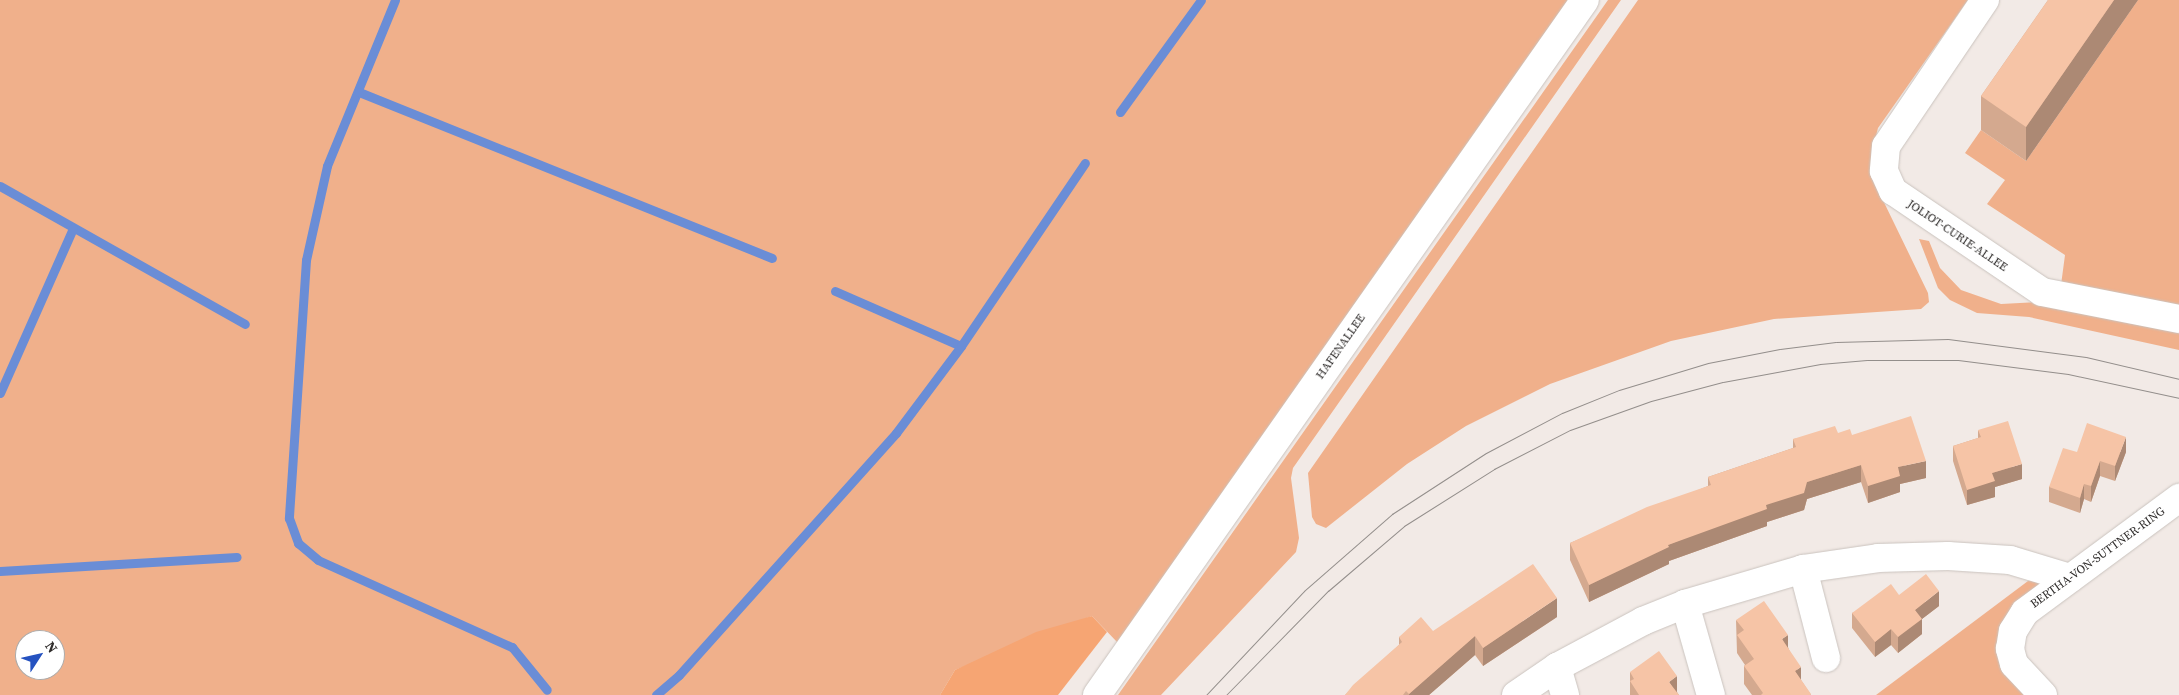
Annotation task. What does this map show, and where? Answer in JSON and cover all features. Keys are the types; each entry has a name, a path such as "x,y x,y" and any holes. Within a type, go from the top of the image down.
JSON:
{"street":[{"name":"HAFENALLEE","path":"1097,695 1585,0"},
{"name":"JOLIOT-CURIE-ALLEE","path":"1985,0 1886,148 1884,171 1893,191 2042,292 2179,319"},
{"name":"BERTHA-VON-SUTTNER-RING","path":"2043,695 2014,664 2010,649 2012,631 2024,612 2179,498"},
{"path":"1516,695 1557,667 1643,621 1685,604 1803,568 1878,558 1948,556 2010,560 2070,578"},
{"path":"1803,568 1826,658"},
{"path":"1685,604 1711,695"},
{"path":"1557,667 1565,695"}],"shaded area":[{"path":"0,0 1569,0 1118,643 1092,616 955,670 940,695 0,695"},
{"path":"1608,0 1621,0 1293,468 1291,478 1299,538 1296,552 1161,695 1118,695"},
{"path":"1638,0 1968,0 1878,128 1871,156 1878,190 1928,293 1929,302 1921,309 1774,319 1671,341 1550,384 1466,426 1407,464 1326,528 1316,524 1312,517 1308,473"},
{"path":"2138,0 2179,0 2179,308 2061,285 2065,255 1987,204 2005,180 1965,153 1981,130 2026,161"},
{"path":"1919,239 1929,241 1940,268 1961,290 2001,304 2040,302 2179,329 2179,350 2029,317 1977,313 1950,300 1938,288"},
{"path":"2044,569 2070,578 2013,631 2027,695 1876,695"},
{"path":"1092,616 1107,632 1058,695 940,695 955,670 1036,632"}],"building":[{"path":"2048,0 2114,0 2026,127 1981,96"},
{"path":"1911,416 1926,461 1898,467 1900,476 1868,486 1861,465 1807,482 1804,493 1766,505 1767,509 1668,545 1669,547 1589,585 1570,543 1647,507 1711,485 1708,477 1796,447 1793,439 1835,426 1838,433 1850,429 1852,435"},
{"path":"2008,421 2022,464 1992,473 1995,481 1967,490 1953,446 1981,437 1978,430"},
{"path":"2087,423 2126,437 2115,466 2100,461 2091,486 2084,484 2080,498 2049,487 2063,448 2077,452"},
{"path":"1533,564 1557,598 1483,648 1475,636 1409,694 1406,691 1403,695 1345,695 1353,685 1402,642 1399,637 1421,617 1433,631"},
{"path":"1926,574 1939,591 1915,610 1922,619 1898,637 1891,629 1875,642 1852,613 1891,584 1899,595"},
{"path":"1764,601 1788,635 1782,639 1801,667 1795,671 1810,695 1761,695 1763,693 1744,666 1754,659 1737,635 1744,630 1736,620"},
{"path":"1659,651 1677,676 1669,682 1679,695 1639,695 1630,681 1634,679 1630,672"}],"waterway":[{"path":"395,0 327,166 306,260 289,518 298,543 318,560 512,647 547,690"},
{"path":"1120,112 1201,0"},
{"path":"359,92 772,258"},
{"path":"656,695 679,675 896,433 961,346 1085,163"},
{"path":"0,186 245,324"},
{"path":"0,393 73,228"},
{"path":"835,291 961,346"},
{"path":"0,571 237,557"}],"tram line":[{"path":"1206,695 1305,590 1392,514 1486,453 1562,413 1619,390 1708,363 1780,349 1836,342 1948,339 2086,357 2179,379"},
{"path":"1226,695 1328,591 1404,526 1494,469 1570,430 1651,401 1723,382 1820,364 1867,360 1958,360 2068,374 2179,398"}]}
